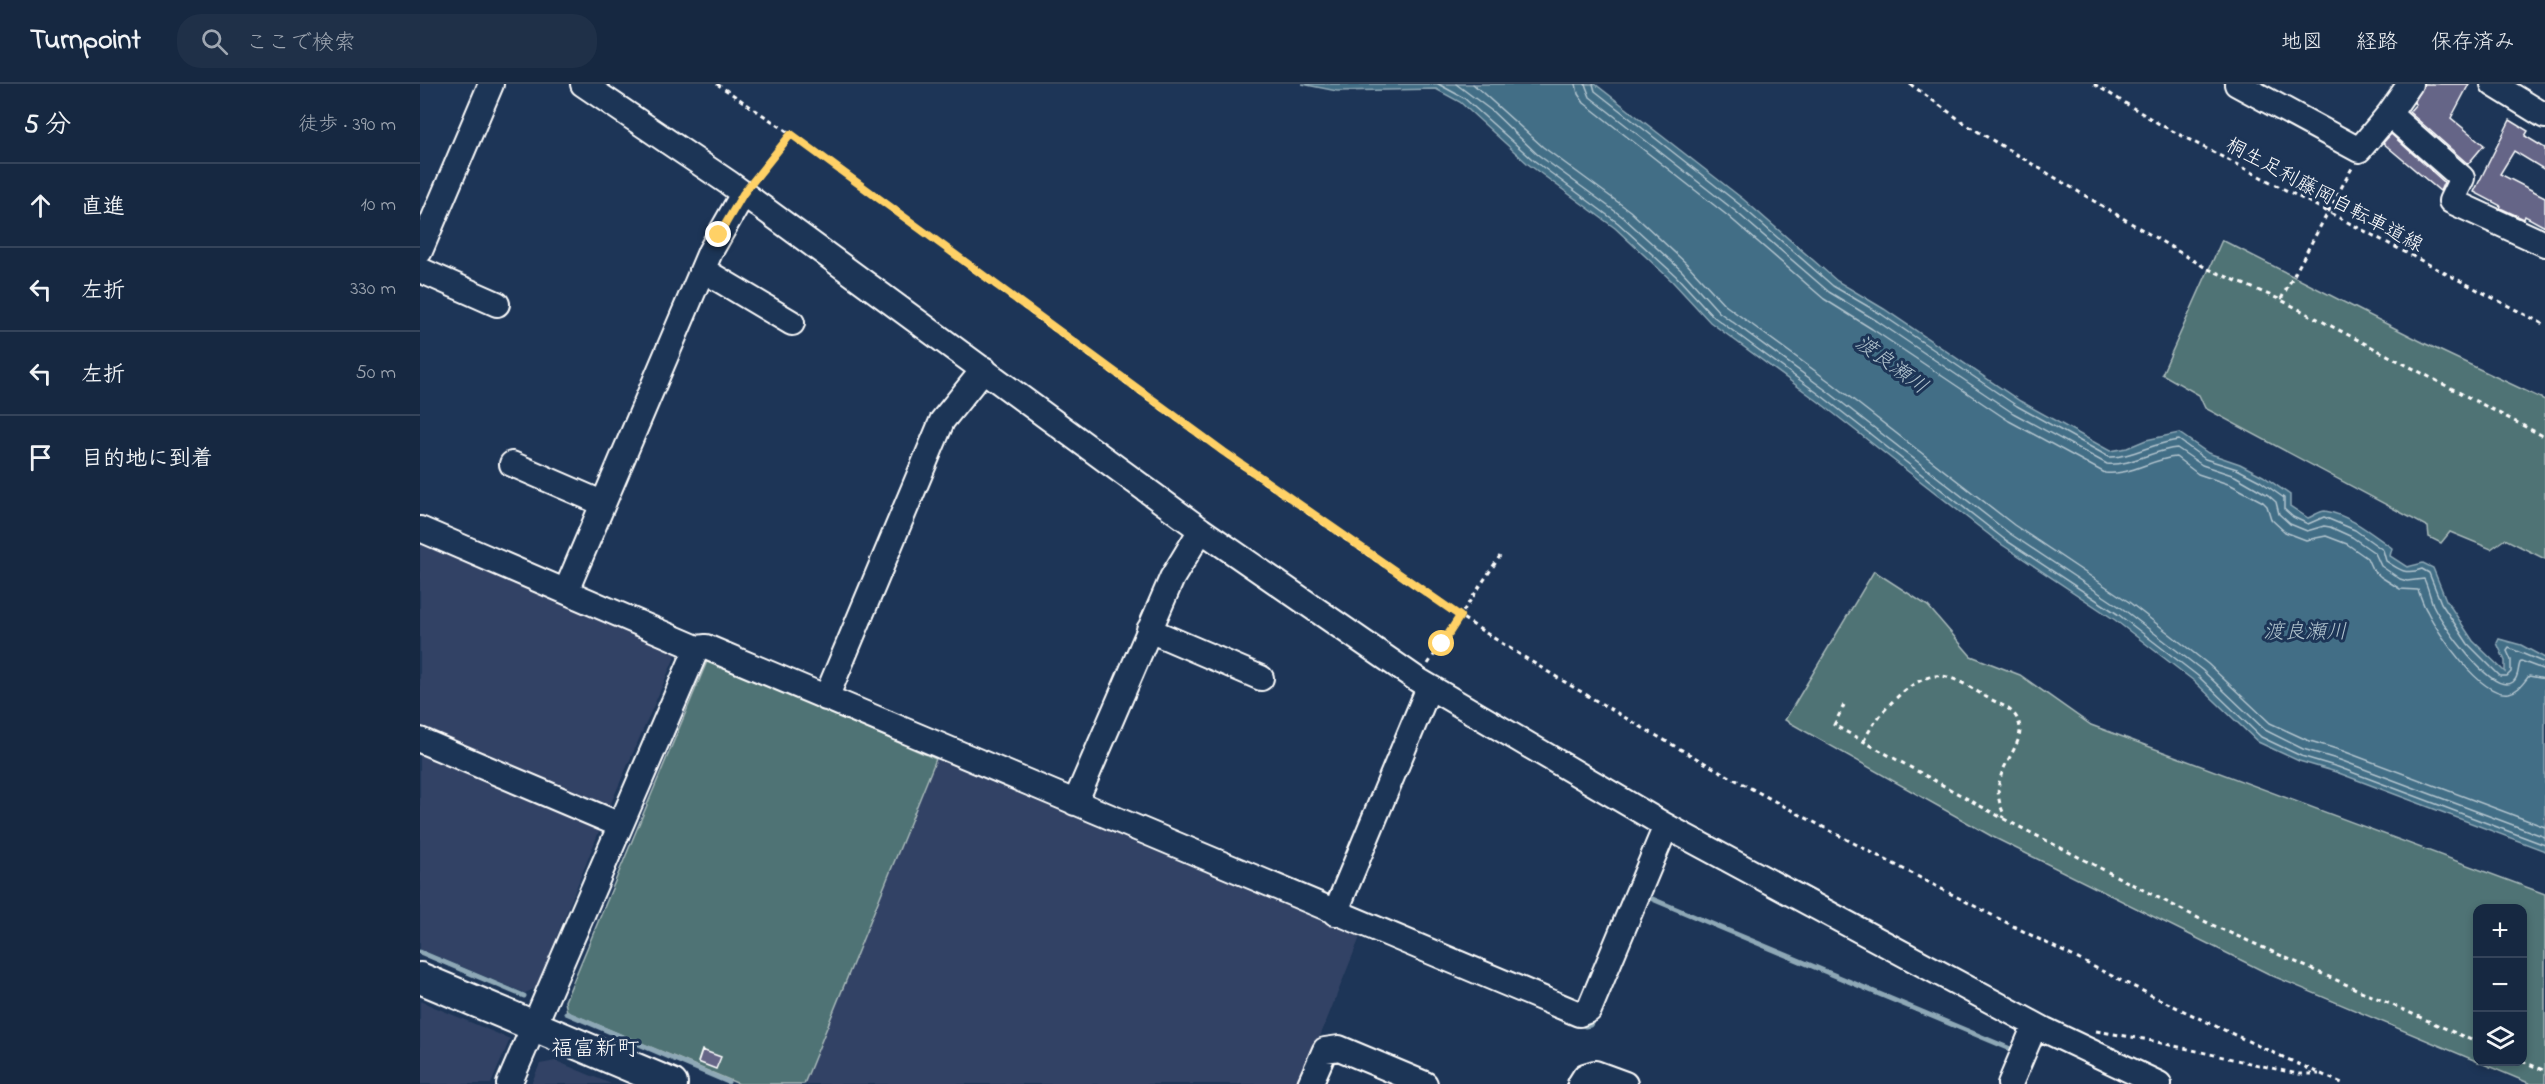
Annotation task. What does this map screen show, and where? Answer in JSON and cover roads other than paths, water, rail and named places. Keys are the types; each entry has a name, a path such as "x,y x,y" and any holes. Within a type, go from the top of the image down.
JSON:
{"main road":[{"path":"420,978 672,1084"}],"street":[{"path":"420,251 491,84"},
{"path":"583,84 743,194 1201,530 1429,677 1666,826 2035,1025 2158,1084"},
{"path":"2237,84 2359,150 2410,84"},
{"path":"2493,84 2545,116"},
{"path":"2389,114 2462,178 2451,201 2545,244"},
{"path":"566,591 703,270 719,235 743,194"},
{"path":"420,270 496,304"},
{"path":"703,270 792,323"},
{"path":"826,698 942,421 984,369"},
{"path":"512,464 602,503"},
{"path":"420,529 566,591 695,651 706,647 1579,1014 1589,1010 1666,826"},
{"path":"1075,803 1172,578 1201,530"},
{"path":"1149,630 1261,678"},
{"path":"509,1084 695,651"},
{"path":"1335,913 1425,697 1429,677"},
{"path":"420,740 620,825"},
{"path":"2010,1084 2035,1025"},
{"path":"1311,1084 1325,1050 1330,1048 1339,1048 1425,1084"},
{"path":"1580,1084 1585,1076 1595,1073 1625,1084"}],"water":[{"name":"渡良瀬川","path":"1302,84 1595,84 1743,199 1837,281 1884,309 2020,401 2110,451 2179,433 2208,453 2240,464 2263,476 2290,495 2290,506 2308,518 2325,511 2334,513 2361,526 2392,548 2390,556 2407,567 2423,563 2433,568 2446,600 2473,641 2505,672 2505,661 2497,643 2499,639 2521,645 2545,658 2545,851 2336,772 2299,761 2258,742 2194,681 2115,620 2001,544 1819,402 1710,322 1672,281 1615,228 1528,164 1460,102 1436,89 1337,91"}],"waterway":[{"path":"1643,900 1650,898 2013,1050"},
{"path":"420,952 524,996"},
{"path":"566,1013 728,1082"},
{"path":"1577,1023 1590,1025 1595,1017"}],"district":[{"name":"福富新町","path":"595,1047"}]}
